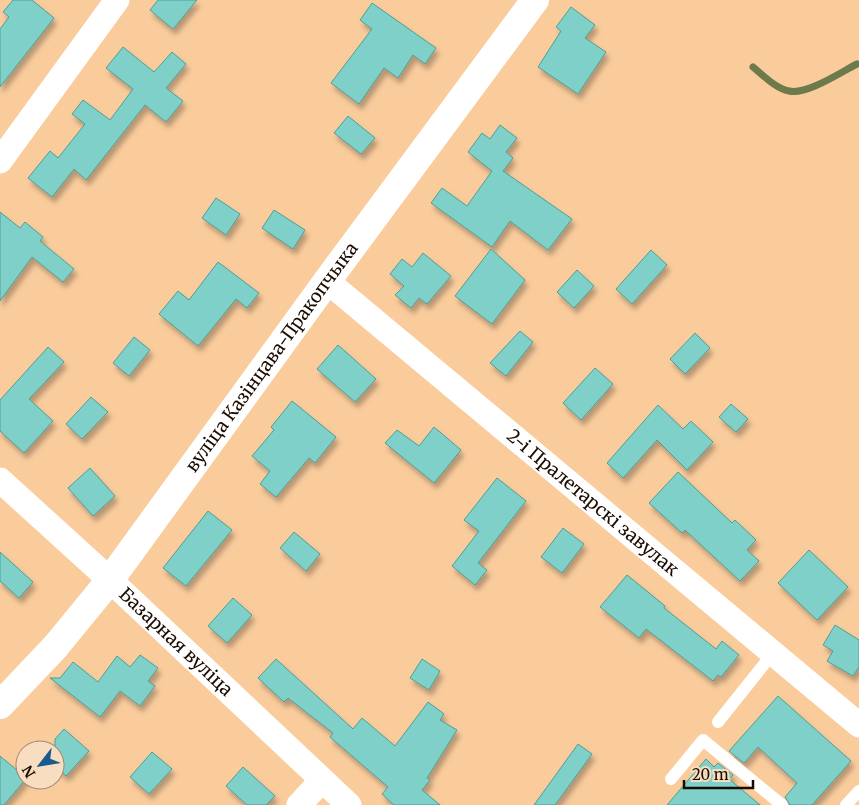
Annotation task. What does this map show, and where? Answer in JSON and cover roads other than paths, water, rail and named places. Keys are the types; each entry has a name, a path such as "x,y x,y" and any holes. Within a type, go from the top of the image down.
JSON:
{"street":[{"path":"0,161 117,0"},
{"name":"вуліца Казінцава-Пракопчыка","path":"0,705 56,646 110,580 327,281 535,0"},
{"name":"2-і Пралетарскі завулак","path":"327,281 859,725"},
{"name":"Базарная вуліца","path":"0,480 110,580 349,805"},
{"path":"299,805 322,780"}],"lane":[{"path":"718,722 772,653"},
{"path":"671,779 703,740 782,805"},
{"path":"846,805 859,791"}],"waterway":[{"path":"753,67 779,87 789,91 796,91 805,90 857,64"}]}
